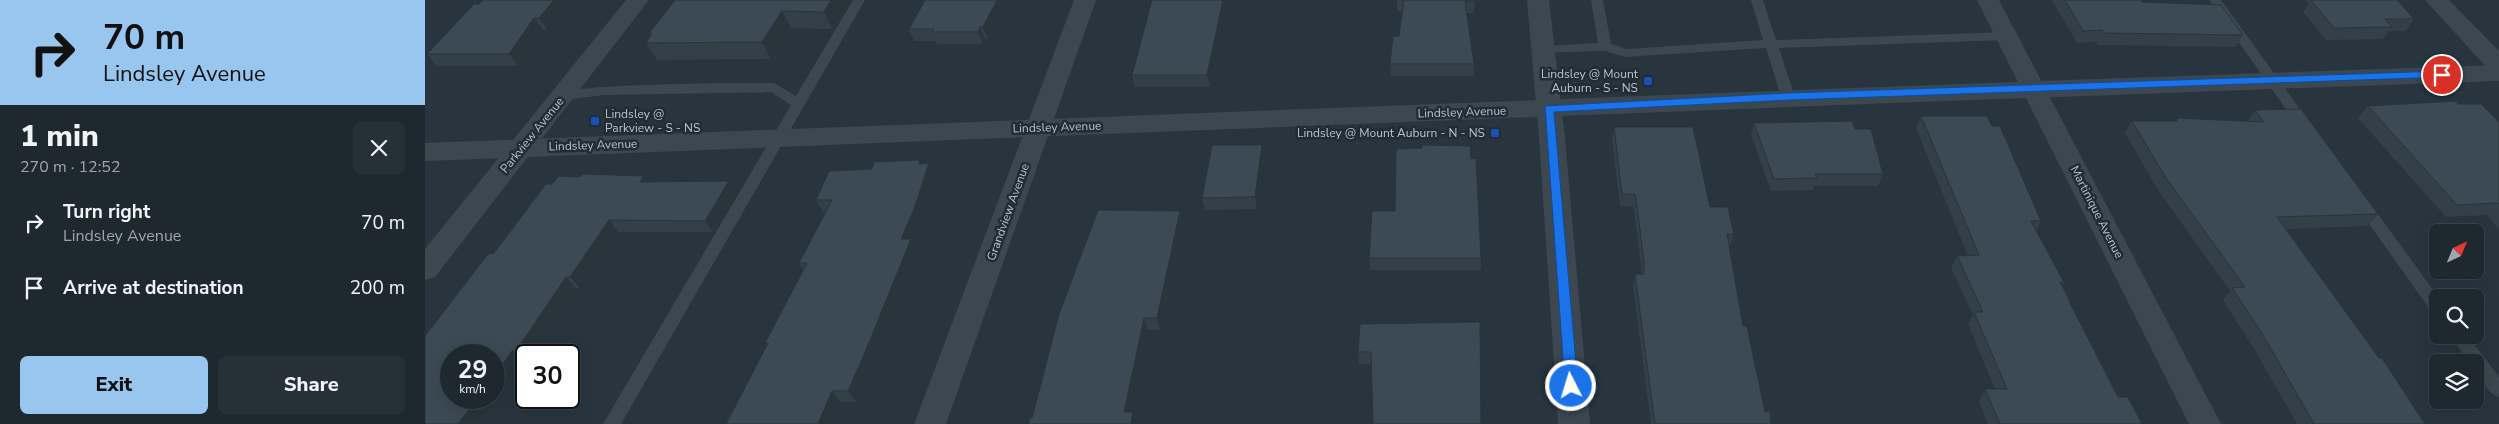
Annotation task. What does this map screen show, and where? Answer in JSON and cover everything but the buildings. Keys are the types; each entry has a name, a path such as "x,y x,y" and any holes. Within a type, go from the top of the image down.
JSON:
{"street":[{"name":"Parkview Avenue","path":"425,269 639,0"},
{"name":"Grandview Avenue","path":"930,424 1085,0"},
{"path":"1538,0 1541,50 1549,109 1574,424"},
{"name":"Martinique Avenue","path":"1988,0 2205,424"},
{"path":"2437,0 2499,65"},
{"name":"Lindsley Avenue","path":"425,152 1549,109 1788,96 2499,73"}],"lane":[{"path":"612,424 859,0"},
{"path":"1597,0 1605,44 1603,46"},
{"path":"1757,0 1788,96"},
{"path":"2215,0 2312,135"},
{"path":"1541,50 1600,48 1603,46 1625,53 1771,44 2006,36"},
{"path":"564,94 603,91 774,87 798,103"},
{"path":"2352,190 2429,295"},
{"path":"2465,344 2499,390"}],"place":[{"name":"Lindsley @ Mount Auburn - S - NS","path":"1648,81"},
{"name":"Lindsley @ Parkview - S - NS","path":"595,121"},
{"name":"Lindsley @ Mount Auburn - N - NS","path":"1495,133"}],"route":[{"path":"1571,386 1549,109 1788,96 2442,75"}]}
